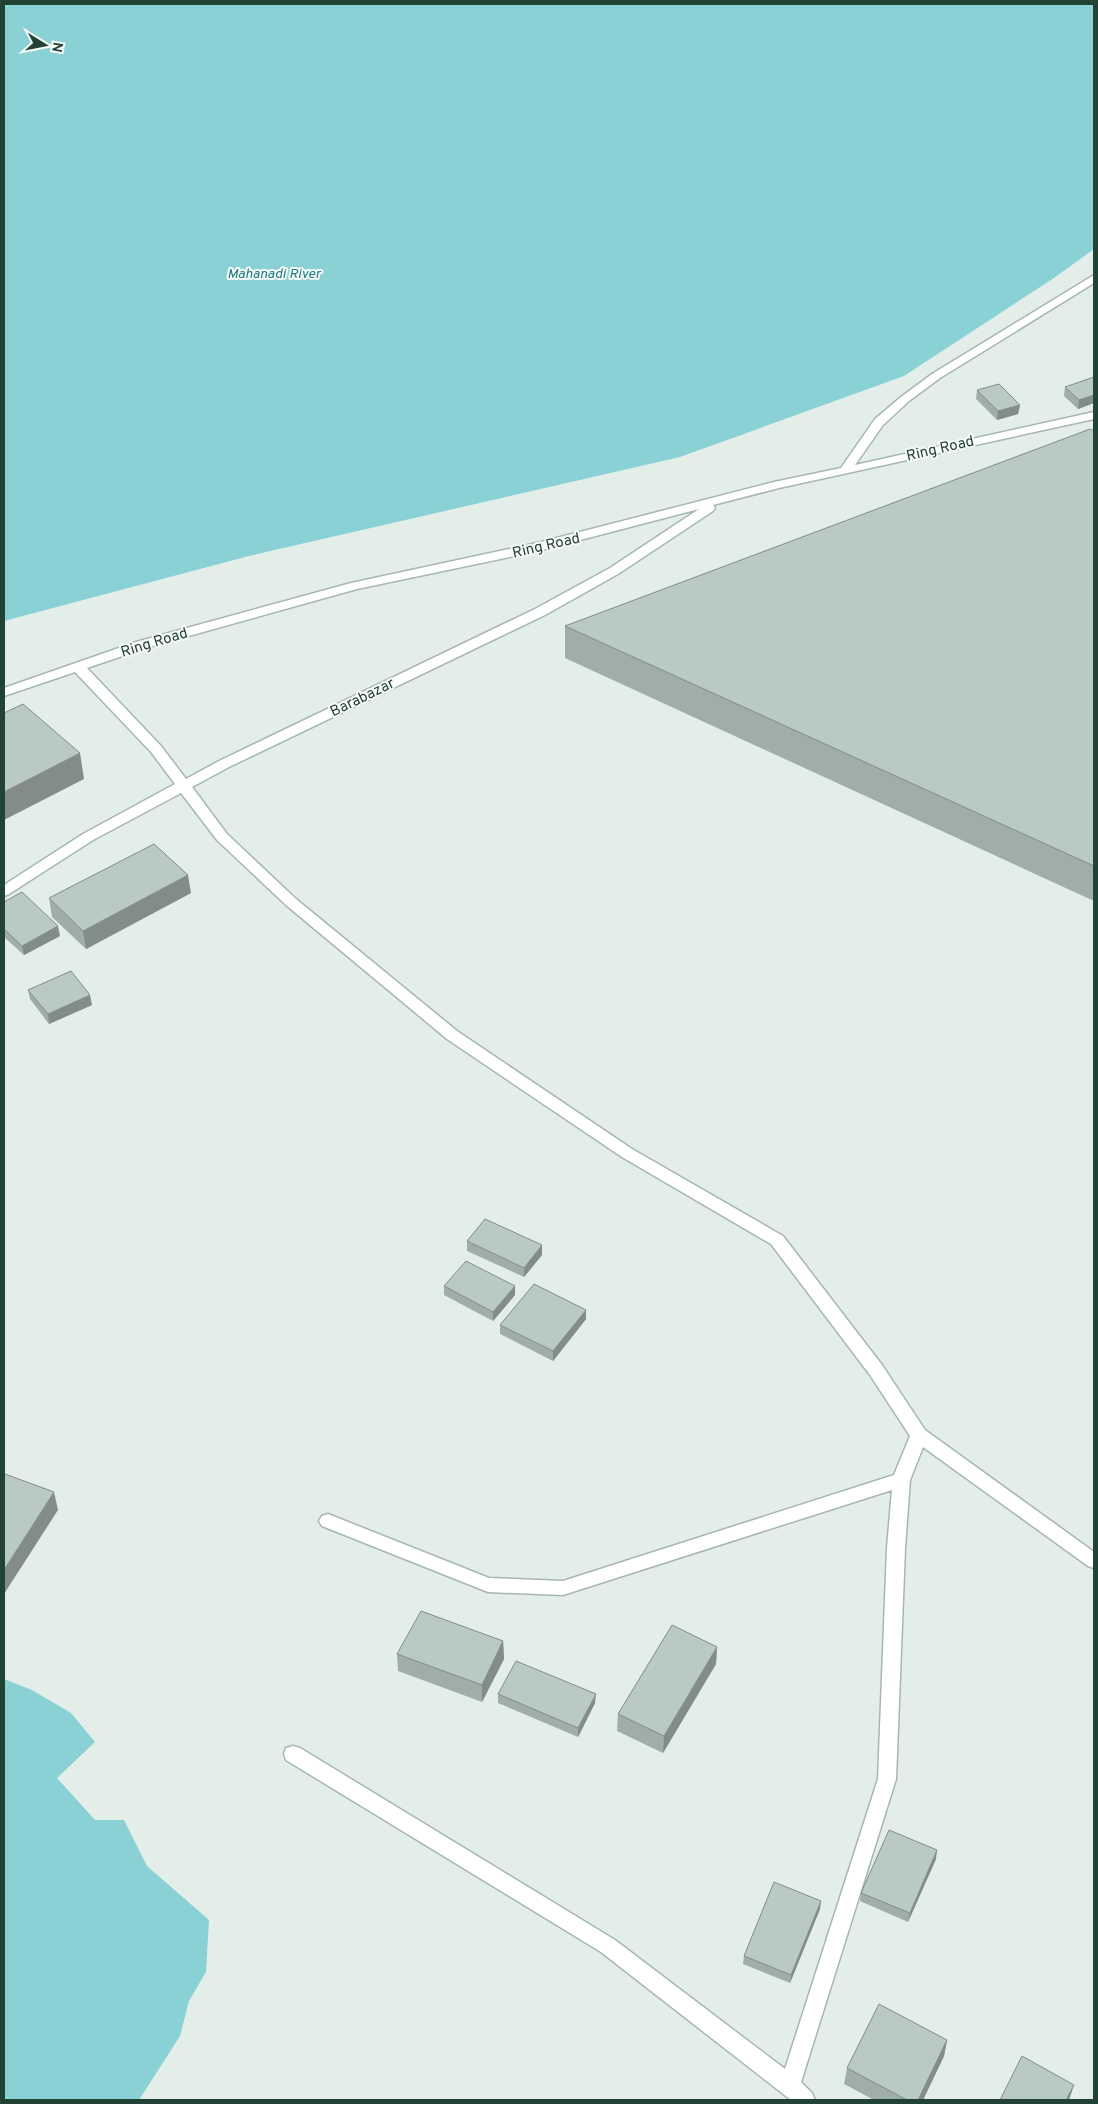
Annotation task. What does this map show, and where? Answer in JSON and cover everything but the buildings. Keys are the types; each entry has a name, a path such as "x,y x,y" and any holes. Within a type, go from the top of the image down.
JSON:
{"street":[{"path":"845,470 879,422 905,399 936,376 1094,278"},
{"name":"Ring Road","path":"4,692 141,645 355,586 538,548 845,470 1094,416"},
{"name":"Barabazar","path":"4,891 88,837 224,764 540,612 614,571 720,501"},
{"path":"78,667 156,749 222,838 291,902 452,1035 628,1154 777,1240 876,1370 918,1435 1094,1561"},
{"path":"790,2085 888,1779 896,1548 901,1480 918,1435"},
{"path":"328,1521 488,1585 563,1588 901,1480"},
{"path":"293,1754 608,1946 790,2085 805,2100"}],"water":[{"name":"Mahanadi River","path":"4,4 1094,4 1094,249 1054,278 904,376 680,457 249,556 4,621"},
{"path":"4,1679 32,1690 71,1713 95,1742 57,1778 95,1820 124,1820 147,1866 209,1920 206,1972 189,2001 180,2036 139,2100 4,2100"}]}
